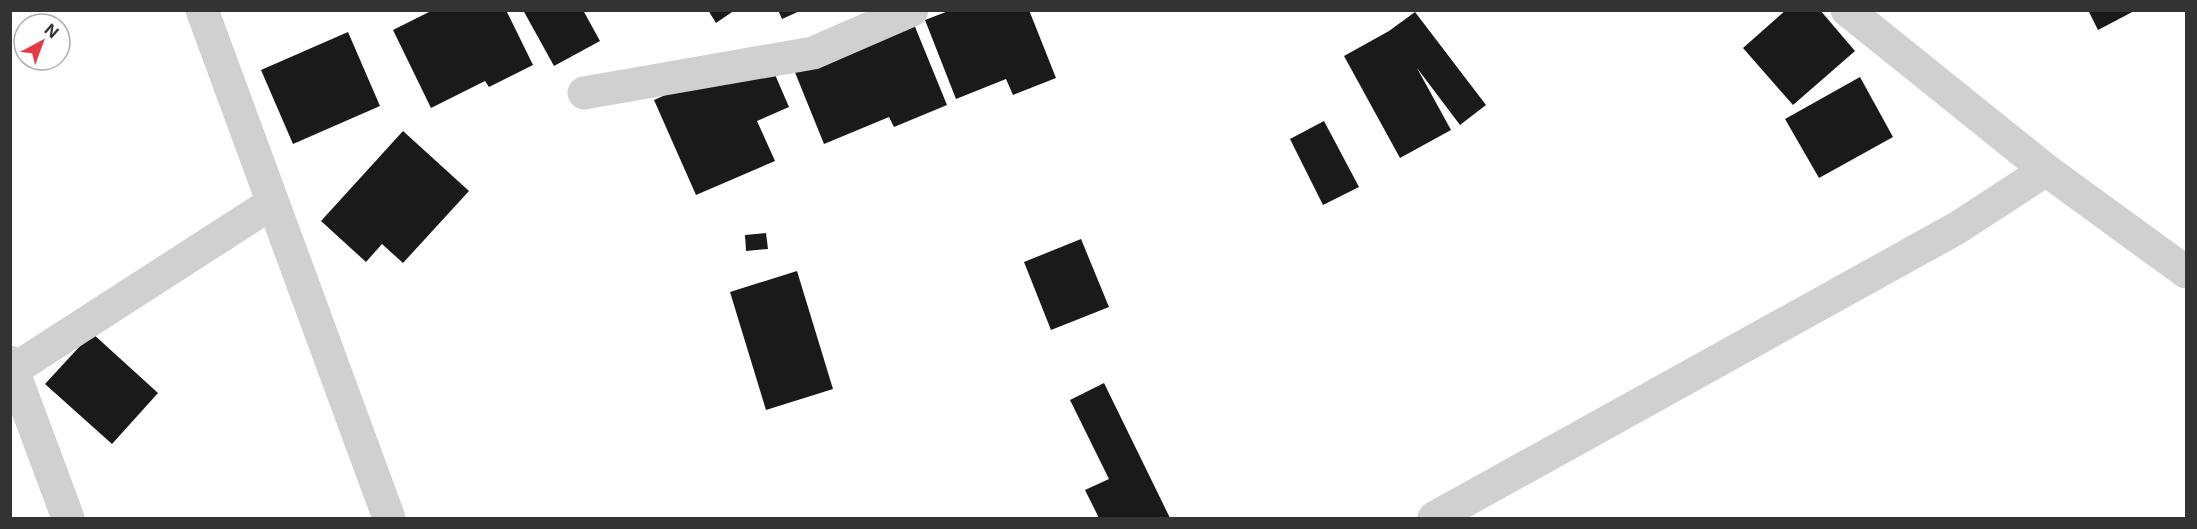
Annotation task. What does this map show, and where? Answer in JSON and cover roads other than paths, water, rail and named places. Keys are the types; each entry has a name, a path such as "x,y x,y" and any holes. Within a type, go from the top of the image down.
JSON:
{"street":[{"path":"202,10 389,519"},
{"path":"584,93 813,53 912,10"},
{"path":"1847,10 2046,170 2187,272"},
{"path":"1434,519 1957,228 2046,170"},
{"path":"68,519 12,368 273,203"}]}
